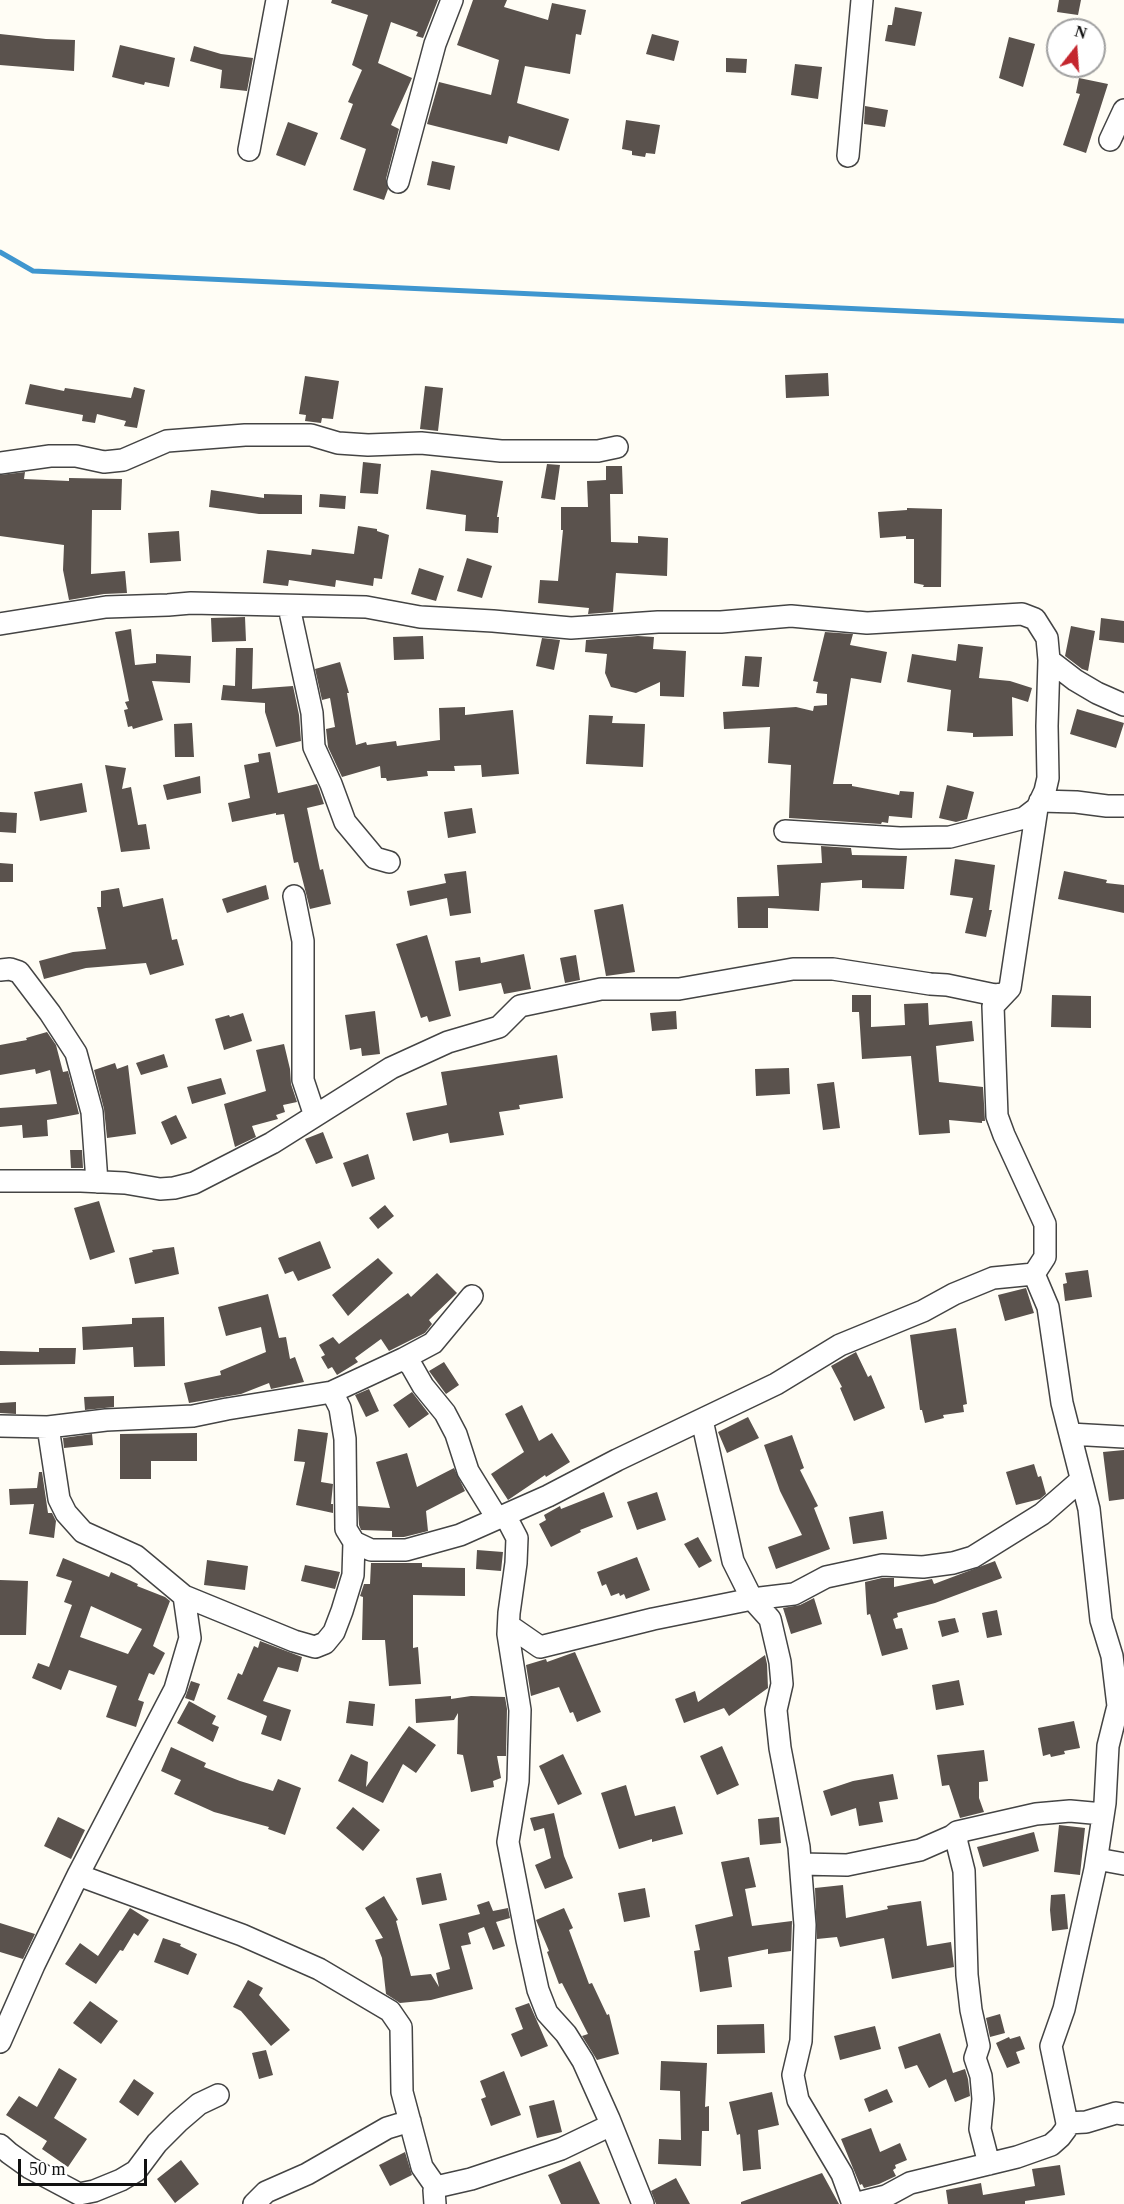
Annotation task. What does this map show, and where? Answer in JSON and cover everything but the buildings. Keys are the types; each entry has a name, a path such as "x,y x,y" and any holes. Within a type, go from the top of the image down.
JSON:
{"street":[{"path":"249,150 277,0"},
{"path":"398,182 435,44 452,0"},
{"path":"848,156 862,0"},
{"path":"1110,140 1124,110"},
{"path":"0,463 50,456 76,456 104,462 123,460 167,441 245,435 311,435 338,443 368,445 421,443 501,451 598,451 617,447"},
{"path":"0,624 106,607 168,606 191,603 366,607 420,617 572,628 658,622 721,622 791,616 867,623 1022,614 1035,619 1047,638 1049,660 1048,778 1039,805 1010,988 993,1006 997,1116 1045,1224 1045,1257 1034,1274"},
{"path":"289,607 312,713 314,747 345,822 375,858 389,862"},
{"path":"1049,660 1074,680 1122,704"},
{"path":"785,831 900,838 950,837 1024,818 1039,805 1076,802 1124,806"},
{"path":"294,896 303,940 303,1080 315,1116"},
{"path":"0,970 10,969 19,972 76,1053 92,1112 96,1182"},
{"path":"0,1181 125,1183 160,1189 194,1183 272,1143 391,1068 448,1042 499,1027 520,1006 601,989 679,989 793,969 833,969 947,985 995,995 1003,994"},
{"path":"332,1392 340,1408 345,1438 346,1530 354,1542 371,1550 406,1550 460,1535 501,1517 776,1384 840,1345 923,1311 954,1294 993,1278 1034,1274"},
{"path":"702,1420 733,1561 752,1599 770,1619 780,1662 782,1684 776,1710 780,1748 799,1847 805,1925 801,2041 792,2075 798,2100 842,2174 854,2204 886,2196 910,2183 1017,2157 1051,2145 1060,2138 1067,2123 1051,2046 1064,2009 1097,1859 1108,1746 1118,1706 1112,1656 1101,1620 1089,1509 1062,1403 1048,1307 1034,1274"},
{"path":"0,1426 48,1427 106,1420 194,1416 226,1408 332,1392 433,1343 472,1296"},
{"path":"403,1359 411,1365 423,1386 445,1413 456,1434 468,1471 517,1538 508,1634 520,1710 518,1780 508,1842 538,1990 547,2013 566,2034 583,2061 643,2204"},
{"path":"48,1427 59,1499 66,1513 83,1532 136,1556 184,1596 294,1641 315,1647 325,1643 334,1632 352,1575 354,1542"},
{"path":"1070,1434 1124,1437"},
{"path":"508,1634 514,1629 540,1647 653,1618 752,1599 794,1594 826,1577 882,1565 923,1568 953,1563 973,1557 1042,1514 1082,1480"},
{"path":"0,2043 34,1965 78,1875 176,1689 190,1638 184,1596"},
{"path":"801,1864 847,1865 921,1850 957,1832 1036,1814 1070,1811 1103,1814"},
{"path":"957,1832 957,1843 964,1871 967,1975 971,2010 980,2046 975,2058 981,2076 983,2099 980,2129 989,2164"},
{"path":"1097,1859 1124,1864"},
{"path":"78,1875 319,1968 390,2011 401,2027 402,2092 422,2167 436,2196 471,2179 561,2149 611,2125"},
{"path":"0,2145 30,2168 79,2194 94,2191 121,2180 135,2171 157,2143 178,2122 199,2104 218,2095"},
{"path":"1067,2123 1086,2122 1116,2113 1122,2114"},
{"path":"254,2204 266,2192 307,2174 387,2128 410,2121"}],"waterway":[{"path":"0,252 33,271 1124,321"}]}
